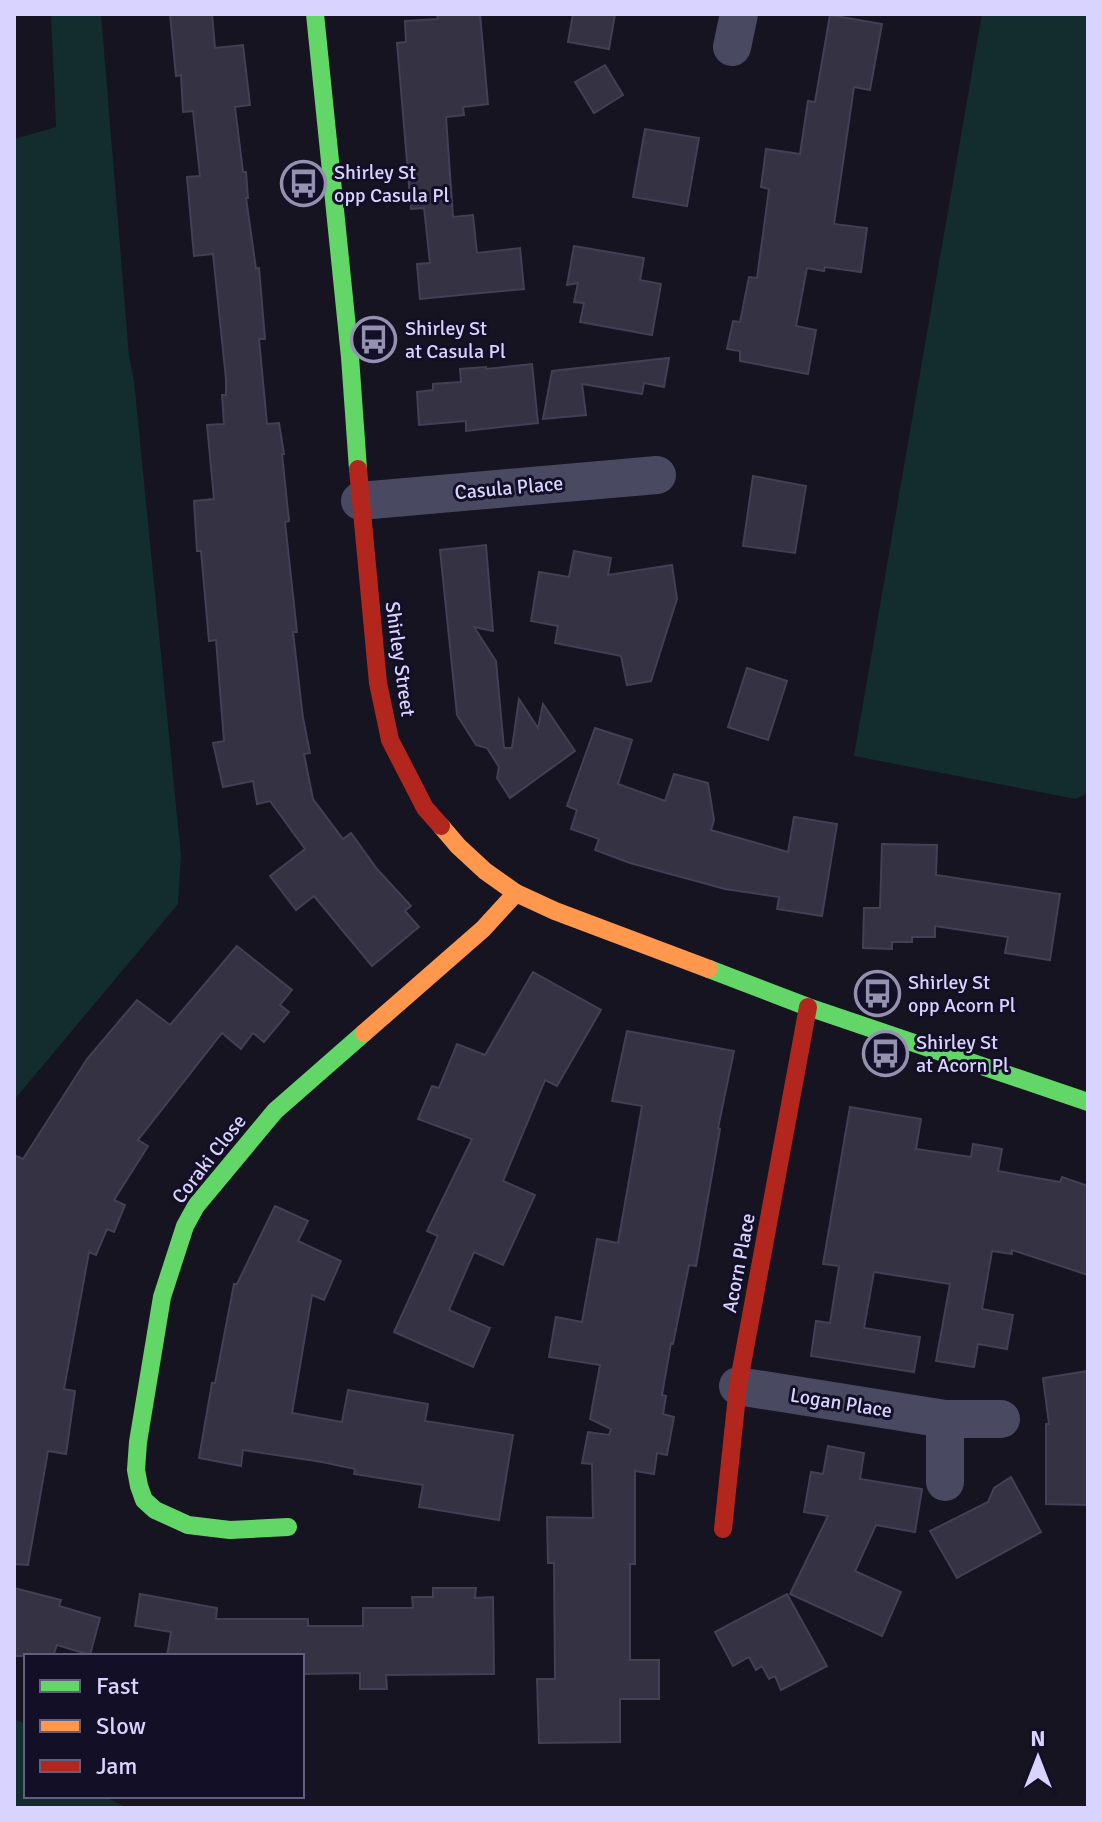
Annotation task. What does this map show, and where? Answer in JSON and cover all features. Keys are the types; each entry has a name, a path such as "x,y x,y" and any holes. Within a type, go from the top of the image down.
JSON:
{"street":[{"name":"Shirley Street","path":"315,14 350,357 378,683 390,740 425,808 485,871 516,893 555,911 808,1007 1088,1102"},
{"name":"Casula Place","path":"360,501 657,475"},
{"name":"Coraki Close","path":"288,1527 230,1530 188,1525 155,1510 144,1500 139,1486 136,1470 138,1442 162,1297 185,1226 196,1206 275,1111 483,929 516,893"},
{"name":"Acorn Place","path":"723,1529 738,1386 808,1007"},
{"name":"Logan Place","path":"738,1386 945,1419 1001,1419"},
{"path":"945,1419 945,1482"}],"green space":[{"path":"51,14 101,14 129,356 181,856 178,904 14,1100 14,139 56,127"},
{"path":"982,14 1088,14 1088,793 1076,799 854,756"},
{"path":"14,1719 24,1723 24,1798 108,1798 127,1808 14,1808"}],"building":[{"path":"170,14 212,14 215,48 243,45 250,105 235,107 243,172 246,172 246,198 256,269 259,268 265,339 259,339 267,424 279,423 284,454 289,521 285,522 297,632 293,632 310,753 304,754 313,799 343,839 351,833 377,869 411,906 405,911 419,927 372,966 314,896 296,910 270,876 305,849 270,801 257,804 253,781 223,787 213,743 224,741 216,640 209,641 194,501 214,499 207,425 224,424 222,395 226,395 226,379 213,254 194,256 187,177 200,176 193,111 183,112 181,75 176,76"},
{"path":"437,14 480,14 488,104 463,107 464,115 446,117 453,217 473,215 477,253 520,248 524,289 420,299 417,264 430,263 424,208 411,209 397,43 406,42 405,21 438,19"},
{"path":"573,14 615,14 609,49 568,42"},
{"path":"830,15 882,24 870,90 854,87 834,224 867,228 861,272 807,268 796,326 816,330 808,374 740,361 740,351 727,349 733,321 740,322 749,277 757,278 769,189 761,187 766,149 800,154 808,101 815,102"},
{"path":"605,65 623,95 594,113 575,82"},
{"path":"645,129 699,138 687,206 633,197"},
{"path":"574,246 644,258 640,280 661,284 652,335 580,322 584,303 574,302 578,283 567,285"},
{"path":"669,358 664,387 644,383 642,394 582,384 586,415 543,419 552,371"},
{"path":"532,364 538,423 466,431 466,421 419,425 417,392 433,390 433,384 461,382 460,369"},
{"path":"753,476 806,486 795,553 743,546"},
{"path":"486,545 493,631 474,627 496,661 504,748 512,748 519,699 538,728 543,704 575,751 510,798 497,778 499,767 487,748 476,745 457,715 440,550"},
{"path":"574,551 611,558 608,575 672,565 677,599 651,681 627,685 621,656 555,643 558,626 531,621 539,572 569,577"},
{"path":"747,668 787,681 768,740 728,727"},
{"path":"595,728 632,740 618,784 665,801 674,774 708,783 714,820 711,830 788,852 794,817 837,824 822,916 777,909 779,897 725,889 595,850 599,839 571,829 577,810 567,806"},
{"path":"882,844 937,845 936,875 1060,894 1050,960 1005,953 1008,937 935,926 935,937 912,937 912,942 892,942 892,949 863,948 864,908 880,908"},
{"path":"237,946 292,990 280,1005 289,1012 264,1042 253,1033 241,1049 222,1033 138,1140 148,1146 114,1200 125,1205 114,1232 107,1229 96,1255 89,1252 64,1389 75,1391 66,1454 48,1451 28,1565 14,1564 14,1155 23,1159 87,1059 137,1000 170,1025"},
{"path":"533,972 601,1010 557,1086 545,1080 503,1181 535,1195 503,1265 474,1252 449,1310 490,1328 473,1367 394,1332 438,1236 427,1231 472,1139 418,1119 432,1086 439,1088 457,1044 485,1055"},
{"path":"627,1031 734,1051 696,1266 689,1265 662,1395 666,1396 663,1414 674,1417 667,1455 657,1453 654,1474 635,1471 635,1564 630,1564 630,1660 659,1660 659,1699 620,1699 620,1742 539,1743 537,1679 555,1679 554,1563 548,1563 547,1517 593,1518 592,1464 582,1463 588,1432 609,1435 611,1429 590,1419 600,1365 549,1357 556,1317 582,1322 597,1239 618,1243 642,1106 612,1101"},
{"path":"850,1107 921,1119 916,1149 971,1157 973,1144 1002,1149 998,1171 1060,1182 1062,1177 1088,1186 1088,1275 1012,1250 1012,1254 992,1251 982,1309 1013,1315 1007,1349 978,1344 974,1367 936,1361 950,1284 874,1272 864,1328 920,1337 914,1372 811,1356 816,1321 830,1323 839,1266 823,1264"},
{"path":"275,1206 308,1221 298,1241 341,1261 324,1300 312,1295 292,1413 342,1422 348,1390 428,1404 425,1421 513,1435 499,1520 419,1507 423,1485 354,1474 355,1469 322,1462 243,1450 241,1466 199,1458 234,1284 237,1284"},
{"path":"1088,1371 1088,1505 1046,1504 1046,1424 1049,1424 1043,1378"},
{"path":"828,1446 864,1453 860,1479 922,1489 915,1532 876,1525 855,1571 901,1592 882,1636 790,1594 828,1516 804,1512 811,1472 823,1474"},
{"path":"1011,1477 1041,1532 957,1578 930,1531 988,1502 994,1488"},
{"path":"14,1588 61,1600 59,1606 100,1618 90,1654 57,1645 54,1654 14,1656"},
{"path":"433,1588 476,1588 475,1598 493,1597 494,1674 386,1675 387,1689 360,1689 360,1673 304,1674 304,1654 167,1654 171,1632 135,1626 140,1594 217,1608 216,1619 308,1619 308,1626 363,1626 363,1608 413,1608 412,1597 433,1597"},
{"path":"787,1594 827,1666 781,1690 775,1676 769,1679 762,1666 756,1670 749,1657 733,1666 715,1632"}],"traffic: fast":[{"path":"315,14 350,357 358,469"},
{"path":"709,969 808,1007 1088,1102"},
{"path":"288,1527 230,1530 188,1525 155,1510 144,1500 139,1486 136,1470 138,1442 162,1297 185,1226 196,1206 275,1111 364,1033"}],"traffic: slow":[{"path":"441,826 485,871 516,893 555,911 709,969"},
{"path":"364,1033 483,929 516,893"}],"traffic: jam":[{"path":"358,469 378,683 390,740 425,808 441,826"},
{"path":"723,1529 738,1386 808,1007"}],"place":[{"name":"Shirley St opp Casula Pl","path":"303,184"},
{"name":"Shirley St at Casula Pl","path":"374,340"},
{"name":"Shirley St opp Acorn Pl","path":"877,993"},
{"name":"Shirley St at Acorn Pl","path":"885,1054"}]}
